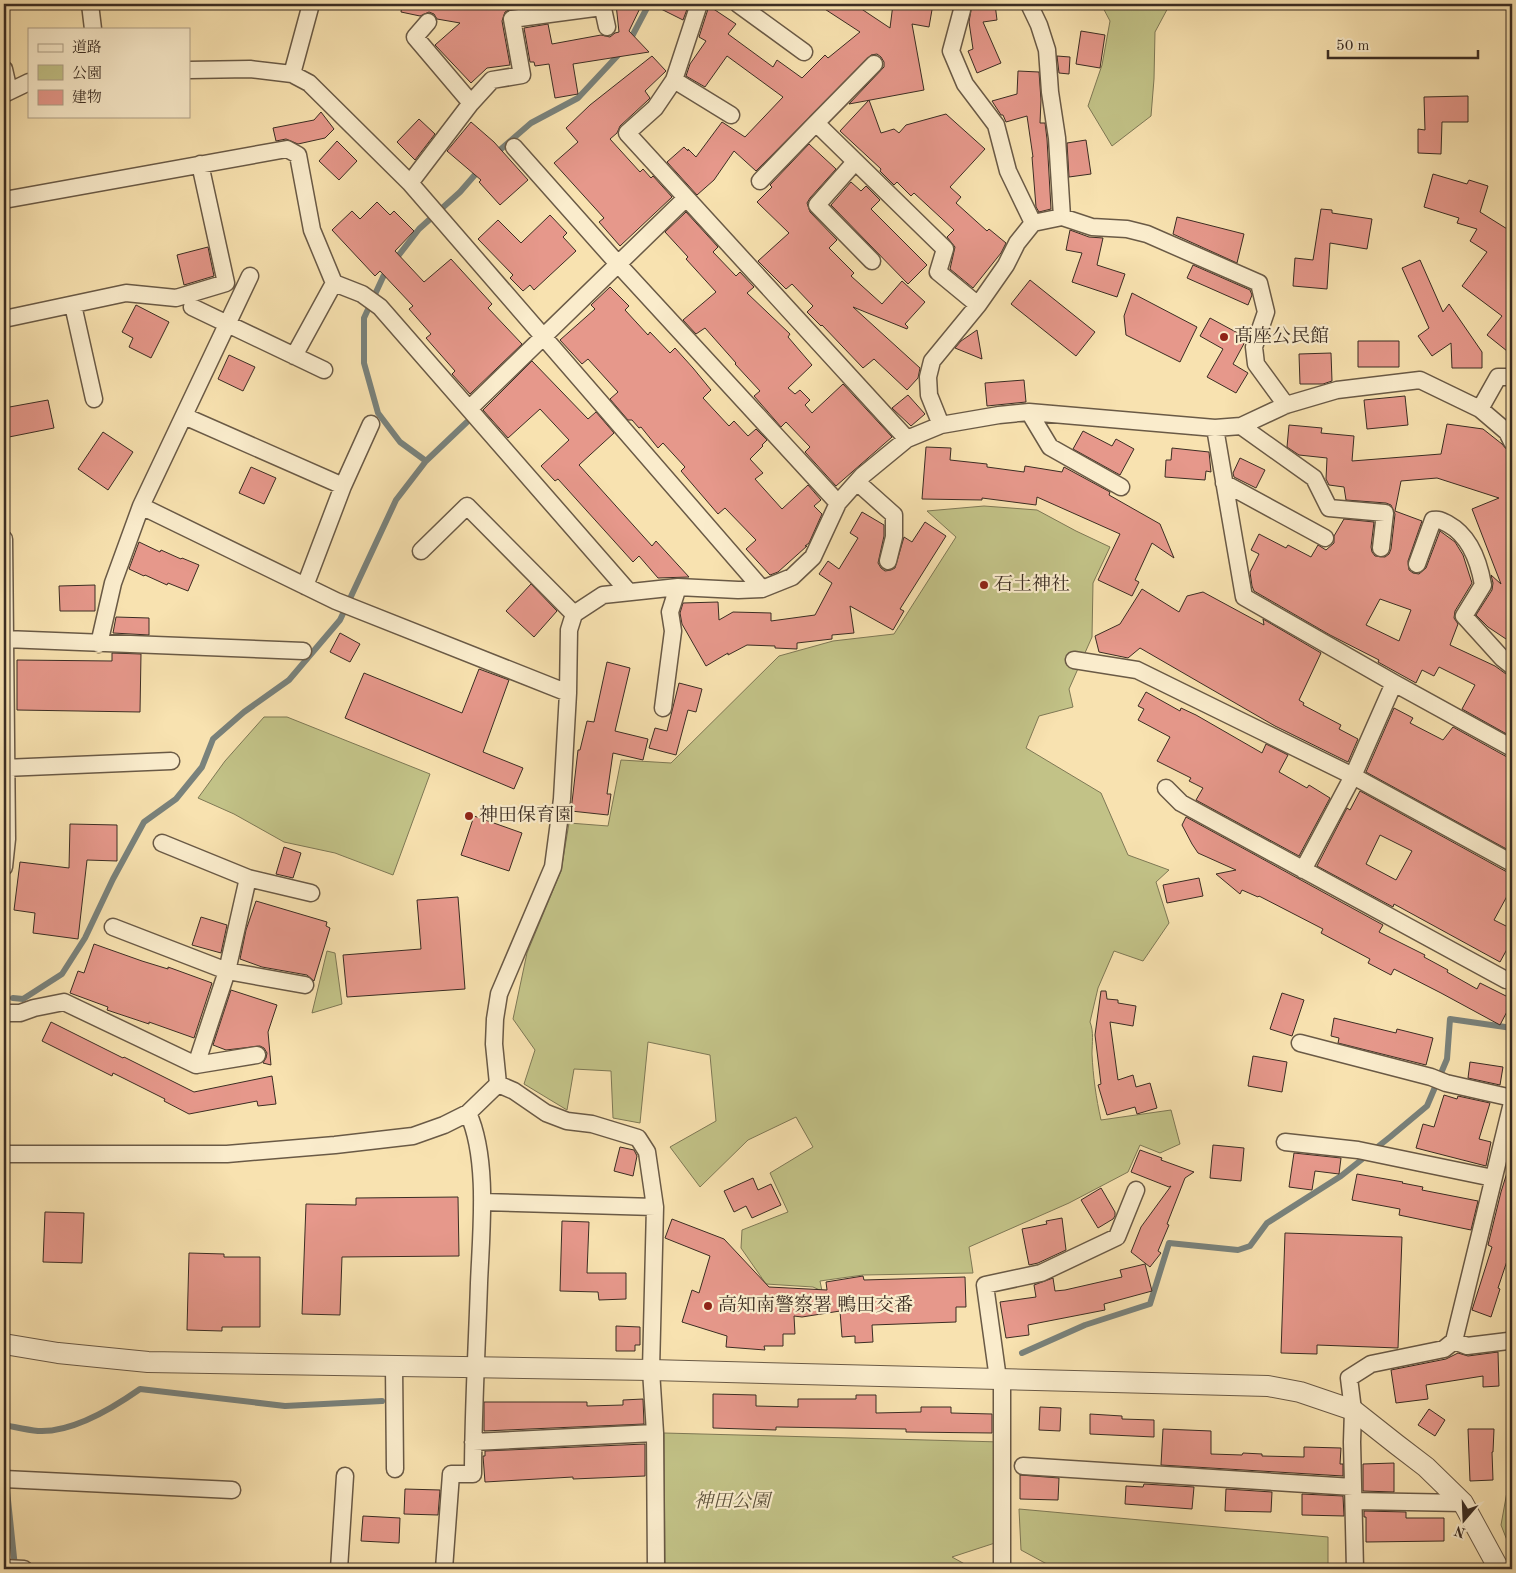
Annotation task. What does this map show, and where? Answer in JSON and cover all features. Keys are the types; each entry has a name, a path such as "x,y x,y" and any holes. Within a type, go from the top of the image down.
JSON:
{"street":[{"path":"90,4 93,28"},
{"path":"292,74 311,4"},
{"path":"699,4 674,80 655,108 627,133 907,440"},
{"path":"738,4 804,52"},
{"path":"962,4 951,51 965,84 996,124 1008,171 1033,223"},
{"path":"1030,4 1047,50 1050,92 1057,138 1062,217"},
{"path":"410,183 471,103 492,80 522,75 512,19 602,6 607,27"},
{"path":"428,22 415,37 471,103"},
{"path":"760,181 874,64"},
{"path":"4,69 6,92 28,82"},
{"path":"190,70 250,69 292,74 309,83 410,183 762,589"},
{"path":"674,80 731,115"},
{"path":"816,123 945,249 938,272 978,306"},
{"path":"514,147 618,264 838,503"},
{"path":"4,200 287,149 298,155 312,230 334,282 362,294 380,307 628,591"},
{"path":"856,162 817,205 872,261"},
{"path":"4,319 126,293 176,298 226,283 200,164"},
{"path":"470,408 686,198"},
{"path":"942,425 929,395 928,377 932,362 978,306 1006,264 1017,243 1033,223 1062,217 1092,228 1127,229 1147,234 1259,283 1266,312 1254,347 1256,364 1286,405"},
{"path":"99,644 112,583 141,506 250,276"},
{"path":"294,356 334,282"},
{"path":"73,305 94,399"},
{"path":"192,308 324,370"},
{"path":"1480,409 1498,377 1512,377"},
{"path":"498,1084 494,1044 499,994 553,867 562,799 568,693 569,630 574,614 603,595 678,587 738,590 762,589 792,577 813,558 838,503 857,482 907,440 942,425 999,415 1029,412 1215,428 1241,426 1286,405 1337,390 1420,380 1480,409 1507,432 1512,442"},
{"path":"1029,412 1050,447 1121,487"},
{"path":"184,416 343,486"},
{"path":"305,586 343,486 371,424"},
{"path":"1241,426 1314,478 1329,508 1385,513 1381,548"},
{"path":"1215,428 1244,597 1512,748"},
{"path":"857,482 894,515 894,538 888,561"},
{"path":"1224,483 1325,538"},
{"path":"141,506 336,601 568,693"},
{"path":"421,552 467,506 574,614"},
{"path":"1417,564 1433,520 1439,519 1458,530 1475,554 1483,585 1464,616 1502,658 1512,666"},
{"path":"4,539 6,839 4,867"},
{"path":"662,708 673,631 670,612 678,587"},
{"path":"5,639 303,651"},
{"path":"1074,660 1137,670 1353,776 1512,864"},
{"path":"1303,870 1353,776 1394,683"},
{"path":"5,768 171,760"},
{"path":"1166,788 1181,803 1509,980"},
{"path":"162,843 248,878 311,893"},
{"path":"196,1065 227,971 248,878"},
{"path":"113,927 227,971 305,985"},
{"path":"4,1013 20,1014 34,1008 64,1002 196,1065 257,1055"},
{"path":"1300,1043 1431,1077 1446,1083 1512,1098"},
{"path":"4,1154 227,1154 413,1136 444,1125 468,1113 498,1084"},
{"path":"498,1084 514,1091 546,1113 567,1121 592,1124 638,1138 647,1152 655,1207 652,1370 655,1433 656,1569"},
{"path":"1355,1569 1353,1410 1349,1378 1371,1364 1444,1349 1454,1341 1512,1103"},
{"path":"444,1569 451,1474 472,1474 482,1202 478,1145 468,1113"},
{"path":"1285,1142 1358,1150 1493,1178"},
{"path":"1002,1569 1000,1379 985,1286 1041,1272 1117,1237 1136,1190"},
{"path":"482,1202 655,1207"},
{"path":"1454,1341 1468,1346 1512,1342"},
{"path":"4,1344 58,1353 148,1362 652,1370 1268,1386 1300,1392 1353,1410 1426,1467 1463,1504 1499,1569"},
{"path":"394,1366 395,1469"},
{"path":"473,1442 655,1433"},
{"path":"1024,1466 1463,1504"},
{"path":"339,1569 345,1476"},
{"path":"9,1480 232,1490"}],"green space":[{"path":"1101,4 1170,4 1155,32 1151,116 1112,146 1088,106 1102,65 1110,21"},
{"path":"984,506 1037,510 1110,547 1093,583 1092,637 1069,689 1073,707 1039,716 1026,748 1101,793 1128,855 1169,870 1156,882 1169,923 1143,961 1114,951 1098,988 1090,1022 1094,1079 1101,1120 1171,1110 1180,1144 1160,1153 1140,1145 1128,1172 1069,1203 969,1247 973,1273 863,1275 820,1281 822,1291 813,1287 766,1284 741,1248 742,1230 788,1212 770,1173 813,1147 796,1117 748,1140 700,1187 670,1147 716,1121 710,1055 648,1042 640,1123 613,1118 611,1071 574,1069 567,1110 524,1084 535,1050 513,1019 527,953 561,871 569,823 608,826 621,760 671,763 779,656 833,641 894,634 956,537 927,511"},
{"path":"264,717 287,717 430,774 393,875 335,853 284,842 234,814 198,798 225,761"},
{"path":"327,951 335,953 342,1004 312,1013"},
{"name":"神田公園","path":"664,1433 1001,1442 998,1542 952,1557 970,1567 970,1569 665,1569"},
{"path":"1512,1464 1512,1553 1501,1525"},
{"path":"1019,1509 1328,1537 1328,1569 1056,1569 1021,1550"}],"building":[{"path":"402,4 544,5 511,9 505,12 502,21 510,65 487,68 471,83 435,45 460,23 437,19 434,14 429,12 420,16 401,12"},
{"path":"616,4 642,4 629,31 649,52 573,64 578,94 555,98 549,64 535,66 534,62 530,62 524,28 548,24 552,44 601,35 610,37 619,32"},
{"path":"651,4 689,4 683,20"},
{"path":"817,4 854,4 890,28 893,4 933,4 929,27 912,24 924,90 849,104 884,67 881,57 877,54 871,55 756,171 734,151 714,180 697,195 667,162 684,147 696,157 722,122 745,137 783,97 727,56 705,87 686,76 690,64 706,41 699,37 709,6 736,24 728,34 773,67 777,60 802,78 825,55 828,58 860,32"},
{"path":"972,4 995,4 997,20 983,22 1001,63 977,73 968,51 973,49 969,22"},
{"path":"1081,31 1105,35 1100,68 1076,64"},
{"path":"652,56 666,71 645,91 650,98 620,126 617,133 610,139 640,172 643,169 651,178 653,176 672,197 620,246 599,222 604,218 554,163 578,142 566,128 590,105"},
{"path":"1057,56 1070,57 1069,74 1059,73"},
{"path":"1018,71 1039,72 1040,123 1045,123 1051,209 1039,212 1036,207 1033,157 1027,116 1006,122 992,101 1017,94"},
{"path":"1468,96 1468,122 1442,122 1441,154 1418,153 1418,129 1425,130 1424,97"},
{"path":"869,100 881,133 894,129 899,133 906,125 946,114 985,149 950,187 961,197 956,203 987,231 989,229 1006,243 1001,253 973,288 950,269 955,247 947,237 954,230 914,193 911,196 897,182 894,185 880,171 881,169 840,131"},
{"path":"321,112 334,129 325,138 298,144 286,139 276,141 273,128 314,120"},
{"path":"419,119 435,134 415,160 397,142"},
{"path":"471,122 494,142 528,180 500,205 479,182 481,180 447,151"},
{"path":"1086,140 1091,174 1069,177 1067,143"},
{"path":"337,141 357,161 339,180 319,161"},
{"path":"809,144 836,169 807,203 810,212 837,240 829,248 854,273 851,276 882,304 902,281 925,302 905,324 908,327 907,329 853,307 920,368 918,378 907,390 874,359 863,368 807,312 813,306 792,284 786,289 758,261 789,233 757,202 772,187 770,185"},
{"path":"1433,174 1467,184 1469,180 1488,186 1480,212 1512,232 1512,355 1487,335 1502,316 1462,286 1487,252 1470,241 1477,229 1457,223 1459,218 1424,207"},
{"path":"851,182 861,191 866,186 880,200 871,209 927,265 908,284 831,205"},
{"path":"377,202 390,215 394,211 414,231 395,251 424,282 451,259 492,304 488,308 522,344 470,394 452,374 455,371 426,338 431,334 409,309 413,306 380,271 375,276 332,230 352,211 360,219"},
{"path":"1321,209 1332,210 1332,213 1372,219 1367,249 1330,243 1327,289 1293,286 1295,258 1313,260"},
{"path":"686,212 718,247 713,252 736,276 740,272 754,287 747,293 790,334 788,337 812,365 788,388 795,394 800,390 810,400 805,405 812,413 843,384 892,437 836,486 805,452 810,447 786,422 781,427 754,396 760,391 705,328 696,334 683,320 716,292 665,232"},
{"path":"550,215 567,233 563,237 576,251 534,290 530,285 523,291 510,278 513,275 478,239 498,220 521,243"},
{"path":"1177,217 1244,234 1237,263 1173,234"},
{"path":"1070,230 1089,237 1103,238 1097,265 1125,274 1117,297 1072,282 1082,253 1066,250"},
{"path":"208,247 214,276 184,285 177,255"},
{"path":"1420,260 1443,312 1449,304 1482,352 1482,368 1452,368 1451,343 1432,356 1418,336 1429,328 1402,268"},
{"path":"1193,265 1250,290 1252,295 1248,305 1187,278"},
{"path":"1030,280 1095,332 1076,356 1011,304"},
{"path":"610,287 629,306 625,310 648,335 650,332 670,353 675,348 693,368 711,390 703,398 729,426 734,421 748,436 756,429 767,440 750,459 763,473 755,479 782,509 808,485 821,500 814,506 822,514 809,543 778,572 770,575 746,549 756,540 725,508 718,514 681,471 685,467 663,443 658,448 641,427 639,428 632,420 628,420 610,399 618,392 588,359 582,364 560,340 595,309 591,305"},
{"path":"1132,293 1197,327 1180,362 1126,335 1124,316"},
{"path":"136,305 169,322 151,358 129,347 133,338 122,332"},
{"path":"1210,318 1247,338 1233,364 1248,373 1236,393 1207,377 1223,349 1200,336"},
{"path":"977,330 982,359 955,348 961,341"},
{"path":"1358,341 1399,341 1399,367 1358,367"},
{"path":"1331,353 1332,381 1323,384 1300,384 1299,354"},
{"path":"229,355 255,367 243,391 218,379"},
{"path":"532,361 588,419 596,412 614,433 579,465 652,546 656,541 689,577 658,578 639,556 633,562 558,479 555,481 541,466 569,440 540,409 508,438 483,410"},
{"path":"1024,380 1026,402 987,406 985,383"},
{"path":"908,395 925,414 911,426 892,408"},
{"path":"1405,396 1408,425 1367,429 1364,400"},
{"path":"48,400 54,428 9,437 4,408"},
{"path":"1447,424 1483,429 1508,451 1512,464 1512,643 1488,627 1476,615 1492,590 1491,575 1501,584 1472,509 1499,498 1437,478 1401,481 1395,511 1422,521 1408,561 1409,570 1413,573 1419,574 1426,568 1440,531 1455,542 1463,555 1472,583 1455,611 1454,618 1458,624 1450,645 1512,676 1512,737 1462,709 1475,685 1439,667 1434,676 1422,670 1416,683 1378,662 1379,660 1330,635 1254,591 1252,586 1250,572 1259,554 1251,550 1259,534 1286,548 1288,545 1311,557 1318,545 1326,550 1334,543 1334,536 1344,519 1374,522 1372,552 1375,556 1385,557 1391,549 1395,514 1391,505 1346,500 1344,487 1329,485 1326,479 1327,458 1299,455 1287,447 1289,425 1322,428 1321,433 1354,436 1352,461 1441,454","holes":["1380,599 1411,610 1399,641 1366,625"]},
{"path":"1083,431 1112,446 1116,439 1134,449 1120,475 1073,449"},
{"path":"103,432 133,452 108,490 78,469"},
{"path":"926,447 951,448 950,460 987,464 987,467 1024,472 1025,466 1062,472 1064,467 1110,492 1109,495 1160,524 1174,558 1152,543 1135,580 1139,582 1132,596 1098,580 1120,534 1037,497 1036,505 982,498 982,500 922,499"},
{"path":"1172,448 1209,452 1211,472 1206,471 1205,480 1165,477 1166,460 1171,460"},
{"path":"1240,458 1265,470 1256,488 1234,477 1233,473"},
{"path":"251,467 276,478 264,504 239,493"},
{"path":"862,512 884,525 884,536 878,563 885,571 895,568 904,537 912,542 925,522 946,536 900,609 904,611 893,630 850,606 854,633 832,635 832,639 797,643 797,649 747,645 728,655 728,653 706,666 682,624 680,613 683,603 718,602 719,620 733,612 771,613 771,621 815,615 832,583 819,574 828,561 839,569 858,538 850,533"},
{"path":"139,542 160,552 161,550 199,565 188,591 168,583 167,585 129,569"},
{"path":"531,584 557,611 534,637 506,611"},
{"path":"95,585 95,611 60,611 59,586"},
{"path":"1142,589 1179,612 1187,596 1203,592 1264,625 1263,619 1321,653 1299,700 1304,703 1303,705 1341,725 1339,729 1358,739 1348,762 1275,726 1140,648 1128,658 1099,652 1095,636 1120,624"},
{"path":"116,617 149,618 149,635 113,633"},
{"path":"340,633 360,644 350,662 330,652"},
{"path":"112,653 141,654 140,712 17,710 17,660 112,661"},
{"path":"607,662 630,668 615,731 648,739 643,760 613,753 607,794 611,794 608,815 571,811 578,750 580,750 587,721 594,722"},
{"path":"479,669 509,680 483,752 523,768 514,789 345,718 364,673 462,713"},
{"path":"679,683 702,689 696,712 688,710 676,755 649,748 655,728 667,731"},
{"path":"1146,692 1180,711 1181,708 1196,715 1262,753 1266,744 1288,755 1279,772 1307,788 1309,785 1330,798 1299,856 1196,800 1203,788 1189,781 1191,778 1157,761 1170,737 1138,720 1144,709 1138,706"},
{"path":"1394,708 1413,718 1410,723 1443,740 1453,727 1512,758 1512,768 1507,778 1512,781 1512,852 1366,772"},
{"path":"1360,791 1512,873 1512,887 1494,920 1512,929 1512,940 1500,962 1394,904 1393,907 1317,866 1347,808 1350,810","holes":["1380,835 1412,851 1396,880 1366,864"]},
{"path":"474,816 522,833 509,871 461,855"},
{"path":"1186,817 1383,925 1379,932 1425,955 1424,957 1477,989 1480,983 1512,999 1500,1025 1394,969 1391,975 1368,963 1370,959 1321,933 1323,929 1259,896 1242,890 1240,894 1216,874 1236,870 1198,853 1182,825"},
{"path":"70,824 117,825 117,861 87,860 78,939 33,933 35,913 14,910 20,862 69,868"},
{"path":"284,847 301,853 293,878 276,874"},
{"path":"1199,878 1203,896 1167,903 1163,885"},
{"path":"458,897 465,989 347,997 343,955 421,949 417,900"},
{"path":"256,901 327,922 326,926 330,928 314,981 307,975 262,967 240,959 246,930"},
{"path":"201,917 227,925 221,953 192,945"},
{"path":"94,944 212,983 194,1038 107,1010 108,1007 70,993 78,971 84,973"},
{"path":"231,990 277,1005 268,1032 271,1065 263,1063 267,1053 260,1046 226,1050 213,1045"},
{"path":"1101,991 1106,991 1107,999 1118,1000 1118,1003 1136,1006 1133,1026 1110,1022 1118,1080 1133,1075 1136,1087 1150,1083 1157,1108 1137,1114 1135,1107 1107,1115 1098,1085 1101,1084 1095,1035"},
{"path":"1282,993 1304,1000 1292,1036 1270,1029"},
{"path":"1334,1018 1396,1033 1397,1029 1433,1038 1426,1065 1338,1043 1339,1038 1331,1036"},
{"path":"51,1022 194,1092 272,1076 276,1104 258,1106 257,1101 189,1114 164,1101 165,1099 113,1073 112,1076 42,1041"},
{"path":"1253,1056 1287,1062 1282,1092 1248,1086"},
{"path":"1470,1062 1503,1067 1500,1085 1468,1078"},
{"path":"1444,1095 1457,1099 1458,1096 1490,1103 1479,1139 1491,1142 1486,1166 1416,1148 1423,1124 1434,1127"},
{"path":"1213,1145 1244,1148 1241,1181 1210,1178"},
{"path":"620,1147 634,1150 637,1156 633,1176 614,1171"},
{"path":"1140,1150 1194,1172 1185,1178 1158,1251 1161,1253 1150,1267 1131,1252 1141,1227 1171,1186 1169,1187 1131,1172"},
{"path":"1294,1153 1341,1158 1339,1174 1315,1171 1312,1190 1289,1187"},
{"path":"1509,1166 1512,1167 1512,1246 1498,1288 1500,1289 1491,1317 1472,1310 1492,1247 1488,1245"},
{"path":"1357,1174 1403,1182 1423,1187 1422,1190 1478,1201 1471,1230 1399,1215 1400,1209 1352,1200"},
{"path":"753,1178 758,1190 771,1184 781,1205 752,1218 746,1206 734,1212 724,1191"},
{"path":"1101,1188 1115,1212 1115,1216 1098,1228 1081,1200"},
{"path":"458,1197 459,1256 342,1257 340,1315 302,1314 306,1204 356,1205 356,1198"},
{"path":"45,1212 84,1213 82,1263 43,1262"},
{"path":"1062,1218 1066,1250 1038,1263 1029,1265 1022,1229 1047,1224 1046,1221"},
{"path":"672,1219 724,1239 769,1287 827,1290 826,1282 863,1276 864,1280 965,1277 966,1307 956,1307 956,1322 872,1325 873,1342 855,1343 855,1336 842,1337 840,1311 802,1317 794,1316 795,1334 783,1334 783,1346 764,1346 765,1350 726,1347 727,1336 682,1322 692,1290 699,1293 710,1256 665,1238"},
{"path":"562,1221 589,1222 587,1273 626,1273 626,1299 599,1300 598,1292 560,1291"},
{"path":"1285,1233 1402,1237 1398,1348 1317,1345 1317,1354 1281,1353"},
{"path":"189,1253 224,1254 224,1257 260,1257 260,1327 222,1327 222,1331 187,1330"},
{"path":"1145,1264 1152,1291 1104,1304 1105,1310 1028,1325 1029,1335 1006,1338 1000,1302 1036,1297 1034,1285 1053,1278 1055,1291 1065,1290 1122,1277 1120,1270"},
{"path":"616,1326 640,1327 640,1345 635,1345 635,1351 616,1351"},
{"path":"1498,1352 1499,1386 1483,1387 1483,1376 1426,1385 1428,1399 1396,1403 1391,1370 1446,1359 1458,1353 1468,1356"},
{"path":"713,1394 756,1395 756,1406 798,1407 798,1399 856,1399 856,1395 876,1395 876,1413 921,1412 921,1407 951,1407 951,1413 992,1414 992,1433 906,1432 906,1429 776,1427 776,1430 713,1428"},
{"path":"643,1399 644,1424 484,1431 484,1402 587,1402 587,1406 623,1405 623,1400"},
{"path":"1040,1407 1061,1408 1060,1431 1039,1430"},
{"path":"1429,1409 1445,1420 1435,1436 1418,1425"},
{"path":"1090,1414 1122,1416 1122,1419 1154,1420 1154,1437 1090,1434"},
{"path":"1163,1429 1211,1431 1211,1454 1242,1455 1243,1453 1262,1454 1262,1456 1304,1457 1304,1447 1341,1448 1340,1464 1343,1464 1343,1476 1161,1465"},
{"path":"1468,1429 1494,1429 1492,1452 1493,1480 1470,1481"},
{"path":"645,1444 645,1476 573,1479 573,1477 485,1482 483,1456 485,1456 485,1451"},
{"path":"1394,1463 1394,1492 1363,1491 1363,1464"},
{"path":"1020,1475 1059,1478 1058,1500 1020,1499"},
{"path":"1144,1484 1194,1487 1192,1509 1125,1504 1126,1486 1143,1487"},
{"path":"405,1489 440,1490 438,1515 404,1514"},
{"path":"1226,1489 1272,1492 1271,1512 1225,1511"},
{"path":"1302,1494 1343,1496 1344,1516 1302,1515"},
{"path":"1364,1511 1406,1512 1406,1518 1444,1518 1444,1541 1366,1542 1366,1517 1364,1517"},
{"path":"363,1516 400,1518 399,1543 361,1541"}],"waterway":[{"path":"629,42 649,4"},
{"path":"494,155 531,123 578,98 621,52"},
{"path":"395,260 419,229 460,192 480,169"},
{"path":"389,268 364,318 364,363 378,413 400,442 426,461"},
{"path":"13,998 23,999 62,974 85,938 113,879 144,822 176,799 202,767 213,739 244,712 289,680 340,620 396,500 426,461 467,422"},
{"path":"1022,1353 1085,1325 1150,1304 1169,1243 1238,1250 1250,1246 1267,1223 1341,1176 1427,1106 1447,1059 1450,1019 1512,1028"},
{"path":"4,1425 38,1431 65,1428 92,1418 140,1389 285,1406 382,1401"},
{"path":"4,1462 15,1567"}],"place":[{"name":"髙座公民館","path":"1224,337"},
{"name":"石土神社","path":"984,585"},
{"name":"神田保育園","path":"469,816"},
{"name":"高知南警察署 鴨田交番","path":"708,1306"}]}
